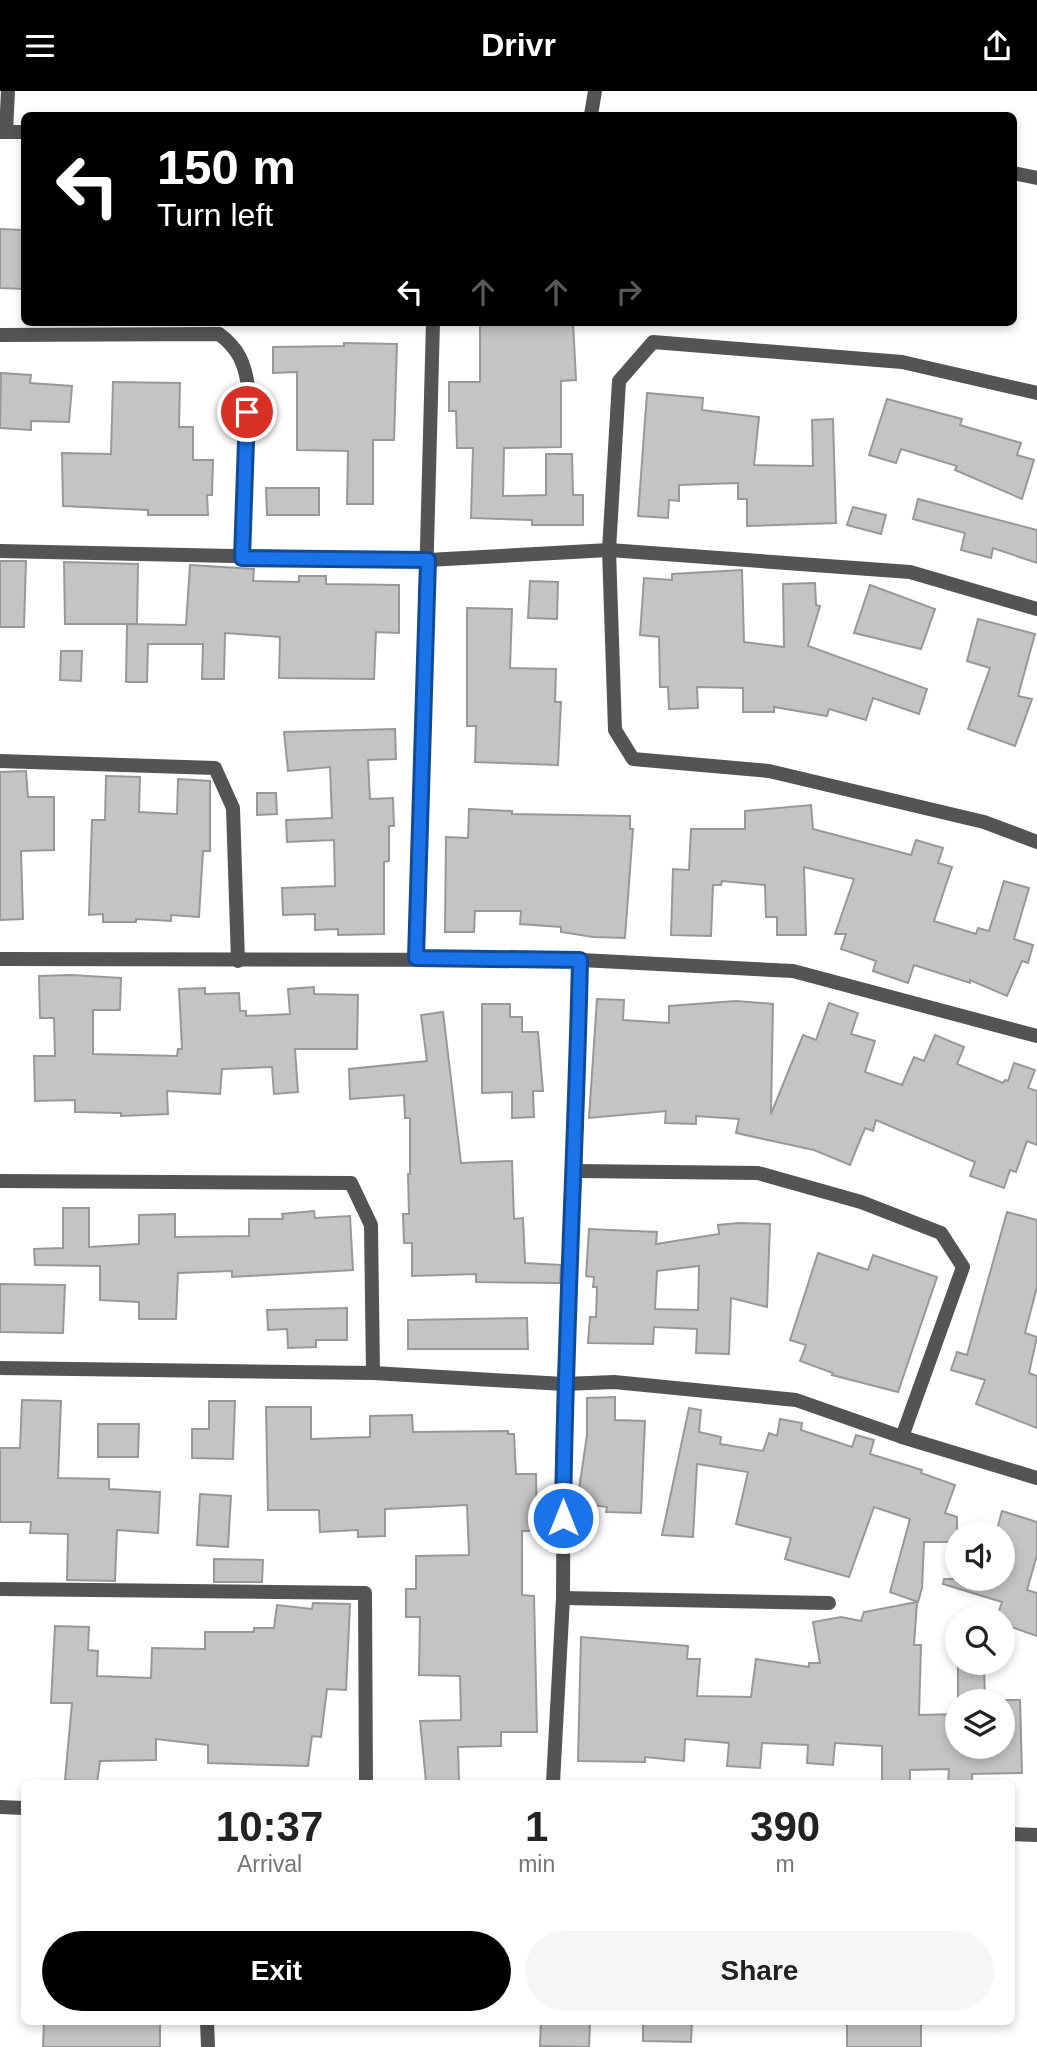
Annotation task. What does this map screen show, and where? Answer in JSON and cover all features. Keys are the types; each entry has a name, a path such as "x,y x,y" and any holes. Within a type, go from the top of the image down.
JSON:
{"street":[{"path":"8,91 3,132 21,132"},
{"path":"592,112 595,91"},
{"path":"1017,174 1037,178"},
{"path":"416,958 433,326"},
{"path":"0,335 219,334 235,345 246,369 248,387 242,558"},
{"path":"1037,393 902,362 653,342 619,381 609,550 615,730 633,759 769,771 984,822 1037,842"},
{"path":"0,551 428,560 609,550 910,572 1037,609"},
{"path":"0,761 215,768 233,808 238,961"},
{"path":"0,959 580,960 793,971 986,1020 1037,1036"},
{"path":"554,1780 563,1598 564,1384 575,1171 580,960"},
{"path":"575,1171 758,1173 861,1202 941,1233 963,1267 902,1437"},
{"path":"0,1181 351,1183 371,1225 373,1373"},
{"path":"0,1368 373,1373 564,1384 614,1382 796,1399 902,1437 1037,1478"},
{"path":"0,1588 365,1593 366,1780"},
{"path":"563,1598 829,1603"},
{"path":"0,1807 21,1808"},
{"path":"1015,1834 1037,1835"},
{"path":"207,2025 208,2047"}],"building":[{"path":"0,229 21,230 21,289 0,288"},
{"path":"480,326 573,326 576,380 561,381 561,447 504,448 503,496 546,495 546,454 572,454 573,495 583,495 583,525 532,525 532,520 471,518 473,448 457,448 456,411 449,411 449,382 480,382"},
{"path":"344,343 397,344 394,440 373,440 373,504 347,504 348,451 297,450 297,372 273,373 273,347 344,346"},
{"path":"1,373 31,375 30,383 72,386 69,422 31,421 31,430 0,428"},
{"path":"113,382 180,383 179,427 193,427 193,460 213,460 212,495 207,495 208,515 148,515 148,510 63,506 62,453 111,454"},
{"path":"647,393 703,398 702,410 759,417 754,465 813,466 812,420 833,419 836,523 747,526 747,499 738,499 738,483 679,485 679,501 669,500 668,518 638,516"},
{"path":"887,399 962,419 960,425 1021,443 1017,455 1034,460 1022,499 955,470 957,466 901,449 896,463 869,455"},
{"path":"266,488 319,488 319,515 267,515"},
{"path":"918,499 1037,530 1037,563 993,548 991,558 961,550 965,533 913,519"},
{"path":"853,507 886,515 881,534 847,525"},
{"path":"0,561 26,561 24,627 0,627"},
{"path":"64,562 138,564 137,624 65,624"},
{"path":"190,565 254,569 253,581 299,582 299,576 326,576 326,584 399,585 399,633 376,632 374,679 279,678 280,637 225,633 224,679 202,679 203,644 148,644 147,682 126,682 127,624 186,625"},
{"path":"742,570 744,642 784,647 783,584 815,583 816,605 820,606 808,646 927,689 919,714 873,698 866,720 829,709 827,716 774,707 774,712 743,712 743,688 697,687 698,708 669,709 668,687 660,687 659,637 640,635 644,578 672,580 672,574"},
{"path":"530,581 558,582 557,619 528,618"},
{"path":"870,585 935,609 921,649 854,633"},
{"path":"467,608 512,609 510,668 556,669 555,702 561,702 558,765 475,762 476,726 467,726"},
{"path":"978,619 1035,634 1018,696 1032,699 1015,746 968,729 990,668 967,661"},
{"path":"61,651 82,651 81,681 60,680"},
{"path":"395,729 396,759 368,760 370,799 393,798 394,826 389,826 389,861 384,862 384,934 338,935 338,929 315,930 315,914 283,915 282,888 335,886 334,840 287,842 286,820 332,818 330,767 288,771 284,732"},
{"path":"26,771 28,797 54,797 54,850 21,851 23,919 0,920 0,772"},
{"path":"106,776 140,777 139,812 177,814 178,779 210,781 210,851 203,851 199,917 171,915 171,921 136,919 136,922 103,922 103,914 89,915 92,820 105,820"},
{"path":"257,793 276,793 277,814 257,815"},
{"path":"811,805 813,829 911,855 916,840 943,848 938,863 952,867 934,921 976,934 978,928 989,931 1004,881 1029,888 1014,939 1033,945 1028,963 1022,961 1007,996 970,980 970,983 914,965 908,983 873,971 876,961 841,949 846,934 835,934 854,879 804,867 806,935 777,935 777,917 766,917 765,885 722,881 721,885 713,885 711,936 671,935 673,869 689,870 691,829 745,829 745,811"},
{"path":"469,809 512,811 512,814 630,816 630,829 633,829 625,938 593,937 561,932 561,927 520,924 521,911 475,911 474,932 445,932 446,837 468,838"},
{"path":"39,976 121,978 120,1010 93,1010 93,1054 177,1056 178,1049 182,1049 179,989 205,988 205,994 239,993 240,1011 246,1011 246,1016 290,1014 288,989 314,987 314,994 358,995 357,1049 295,1049 298,1092 274,1094 272,1067 222,1069 220,1094 167,1091 168,1114 121,1116 121,1113 75,1112 75,1100 35,1101 34,1056 55,1056 54,1018 40,1018"},
{"path":"597,999 624,1000 623,1020 669,1023 669,1006 736,1001 773,1004 771,1114 803,1035 816,1040 829,1003 858,1013 851,1034 875,1041 865,1072 902,1085 914,1057 924,1061 935,1035 964,1047 957,1064 1003,1083 1008,1081 1014,1063 1035,1070 1028,1088 1037,1091 1037,1145 1027,1141 1016,1172 1010,1170 1004,1188 970,1176 975,1162 876,1120 873,1131 865,1128 850,1165 814,1150 736,1133 739,1119 696,1116 696,1124 665,1123 666,1111 589,1118"},
{"path":"482,1004 510,1004 510,1017 522,1017 522,1032 538,1032 543,1091 533,1091 534,1117 512,1118 512,1092 482,1093"},
{"path":"443,1012 461,1163 512,1161 514,1219 523,1218 525,1263 561,1265 560,1283 476,1282 476,1274 412,1276 412,1243 404,1243 403,1214 409,1214 410,1118 405,1118 404,1095 350,1099 349,1069 427,1061 421,1015"},
{"path":"63,1208 89,1208 89,1247 139,1244 139,1215 175,1214 175,1237 249,1236 249,1219 283,1219 282,1214 314,1211 315,1218 350,1216 353,1270 232,1277 232,1271 178,1273 176,1319 139,1319 139,1302 100,1300 100,1266 35,1265 34,1249 63,1248"},
{"path":"1007,1212 1037,1220 1037,1287 1025,1333 1037,1337 1029,1373 1037,1376 1037,1428 976,1404 985,1380 951,1370 957,1352 967,1355"},
{"path":"770,1224 767,1307 731,1298 729,1354 696,1353 697,1329 654,1327 653,1344 588,1343 590,1317 596,1317 597,1287 593,1287 594,1277 586,1276 589,1229 657,1232 656,1244 719,1234 718,1225","holes":["699,1266 698,1310 655,1309 657,1271"]},
{"path":"818,1253 868,1270 873,1255 937,1277 898,1392 832,1375 833,1373 800,1361 806,1345 790,1340"},
{"path":"0,1284 65,1285 63,1333 0,1332"},
{"path":"347,1308 347,1340 316,1340 316,1347 288,1348 287,1329 268,1330 267,1310"},
{"path":"527,1318 528,1349 408,1349 408,1320"},
{"path":"615,1397 615,1420 645,1421 641,1513 606,1512 607,1507 577,1503 587,1435 587,1398"},
{"path":"22,1400 61,1401 58,1478 109,1479 109,1489 160,1492 158,1533 117,1530 115,1581 67,1580 68,1534 30,1533 31,1522 0,1522 0,1448 20,1448"},
{"path":"209,1401 235,1401 233,1459 192,1458 192,1429 209,1429"},
{"path":"266,1407 311,1407 311,1439 370,1437 370,1416 412,1415 413,1432 508,1431 508,1434 514,1434 516,1474 536,1474 537,1531 522,1531 522,1595 534,1596 537,1732 501,1732 501,1746 458,1747 459,1780 426,1780 420,1721 461,1720 460,1676 419,1675 420,1617 406,1617 406,1589 416,1589 416,1556 469,1555 467,1505 385,1509 385,1536 358,1537 358,1530 320,1532 319,1510 268,1510"},
{"path":"689,1408 701,1410 699,1432 721,1437 720,1444 763,1451 769,1433 777,1436 780,1419 802,1423 801,1430 852,1447 856,1435 874,1440 870,1454 922,1470 921,1473 955,1485 945,1513 957,1517 957,1521 945,1521 945,1542 924,1542 922,1588 918,1602 890,1592 910,1519 874,1507 849,1577 785,1559 791,1538 736,1524 748,1472 697,1464 693,1537 662,1535"},
{"path":"98,1424 139,1424 138,1457 98,1457"},
{"path":"200,1494 231,1496 228,1547 197,1545"},
{"path":"1002,1511 1037,1522 1037,1555 1027,1590 1037,1593 1037,1636 1015,1628 1015,1605 1001,1605 1002,1602 966,1591 1015,1591 1015,1521 999,1521"},
{"path":"214,1559 263,1560 262,1582 214,1582"},
{"path":"917,1602 914,1645 921,1645 919,1715 945,1714 945,1759 1015,1759 1015,1700 1020,1700 1022,1773 972,1774 972,1780 948,1780 949,1769 910,1770 910,1780 882,1780 882,1746 835,1743 833,1765 807,1763 808,1745 762,1743 760,1768 727,1766 729,1743 685,1739 684,1761 645,1757 645,1762 578,1761 581,1637 688,1646 687,1659 700,1659 697,1696 751,1697 756,1659 809,1667 809,1663 820,1663 813,1622 841,1617 861,1621 864,1612"},
{"path":"313,1603 350,1604 346,1690 327,1689 321,1737 312,1736 308,1766 208,1763 208,1745 156,1739 156,1760 100,1761 97,1780 65,1780 72,1703 51,1703 55,1626 89,1627 88,1650 98,1651 97,1676 151,1678 152,1648 205,1649 205,1632 254,1632 254,1628 274,1628 277,1605 312,1609"},
{"path":"958,1675 984,1675 985,1689 958,1689"},
{"path":"44,2025 160,2025 160,2047 43,2047"},
{"path":"541,2025 590,2025 589,2047 540,2046"},
{"path":"643,2025 692,2025 691,2042 643,2041"},
{"path":"847,2025 921,2025 921,2047 847,2047"}],"route":[{"path":"247,412 242,558 428,560 416,958 580,960 575,1171 564,1384 563,1518"}]}
